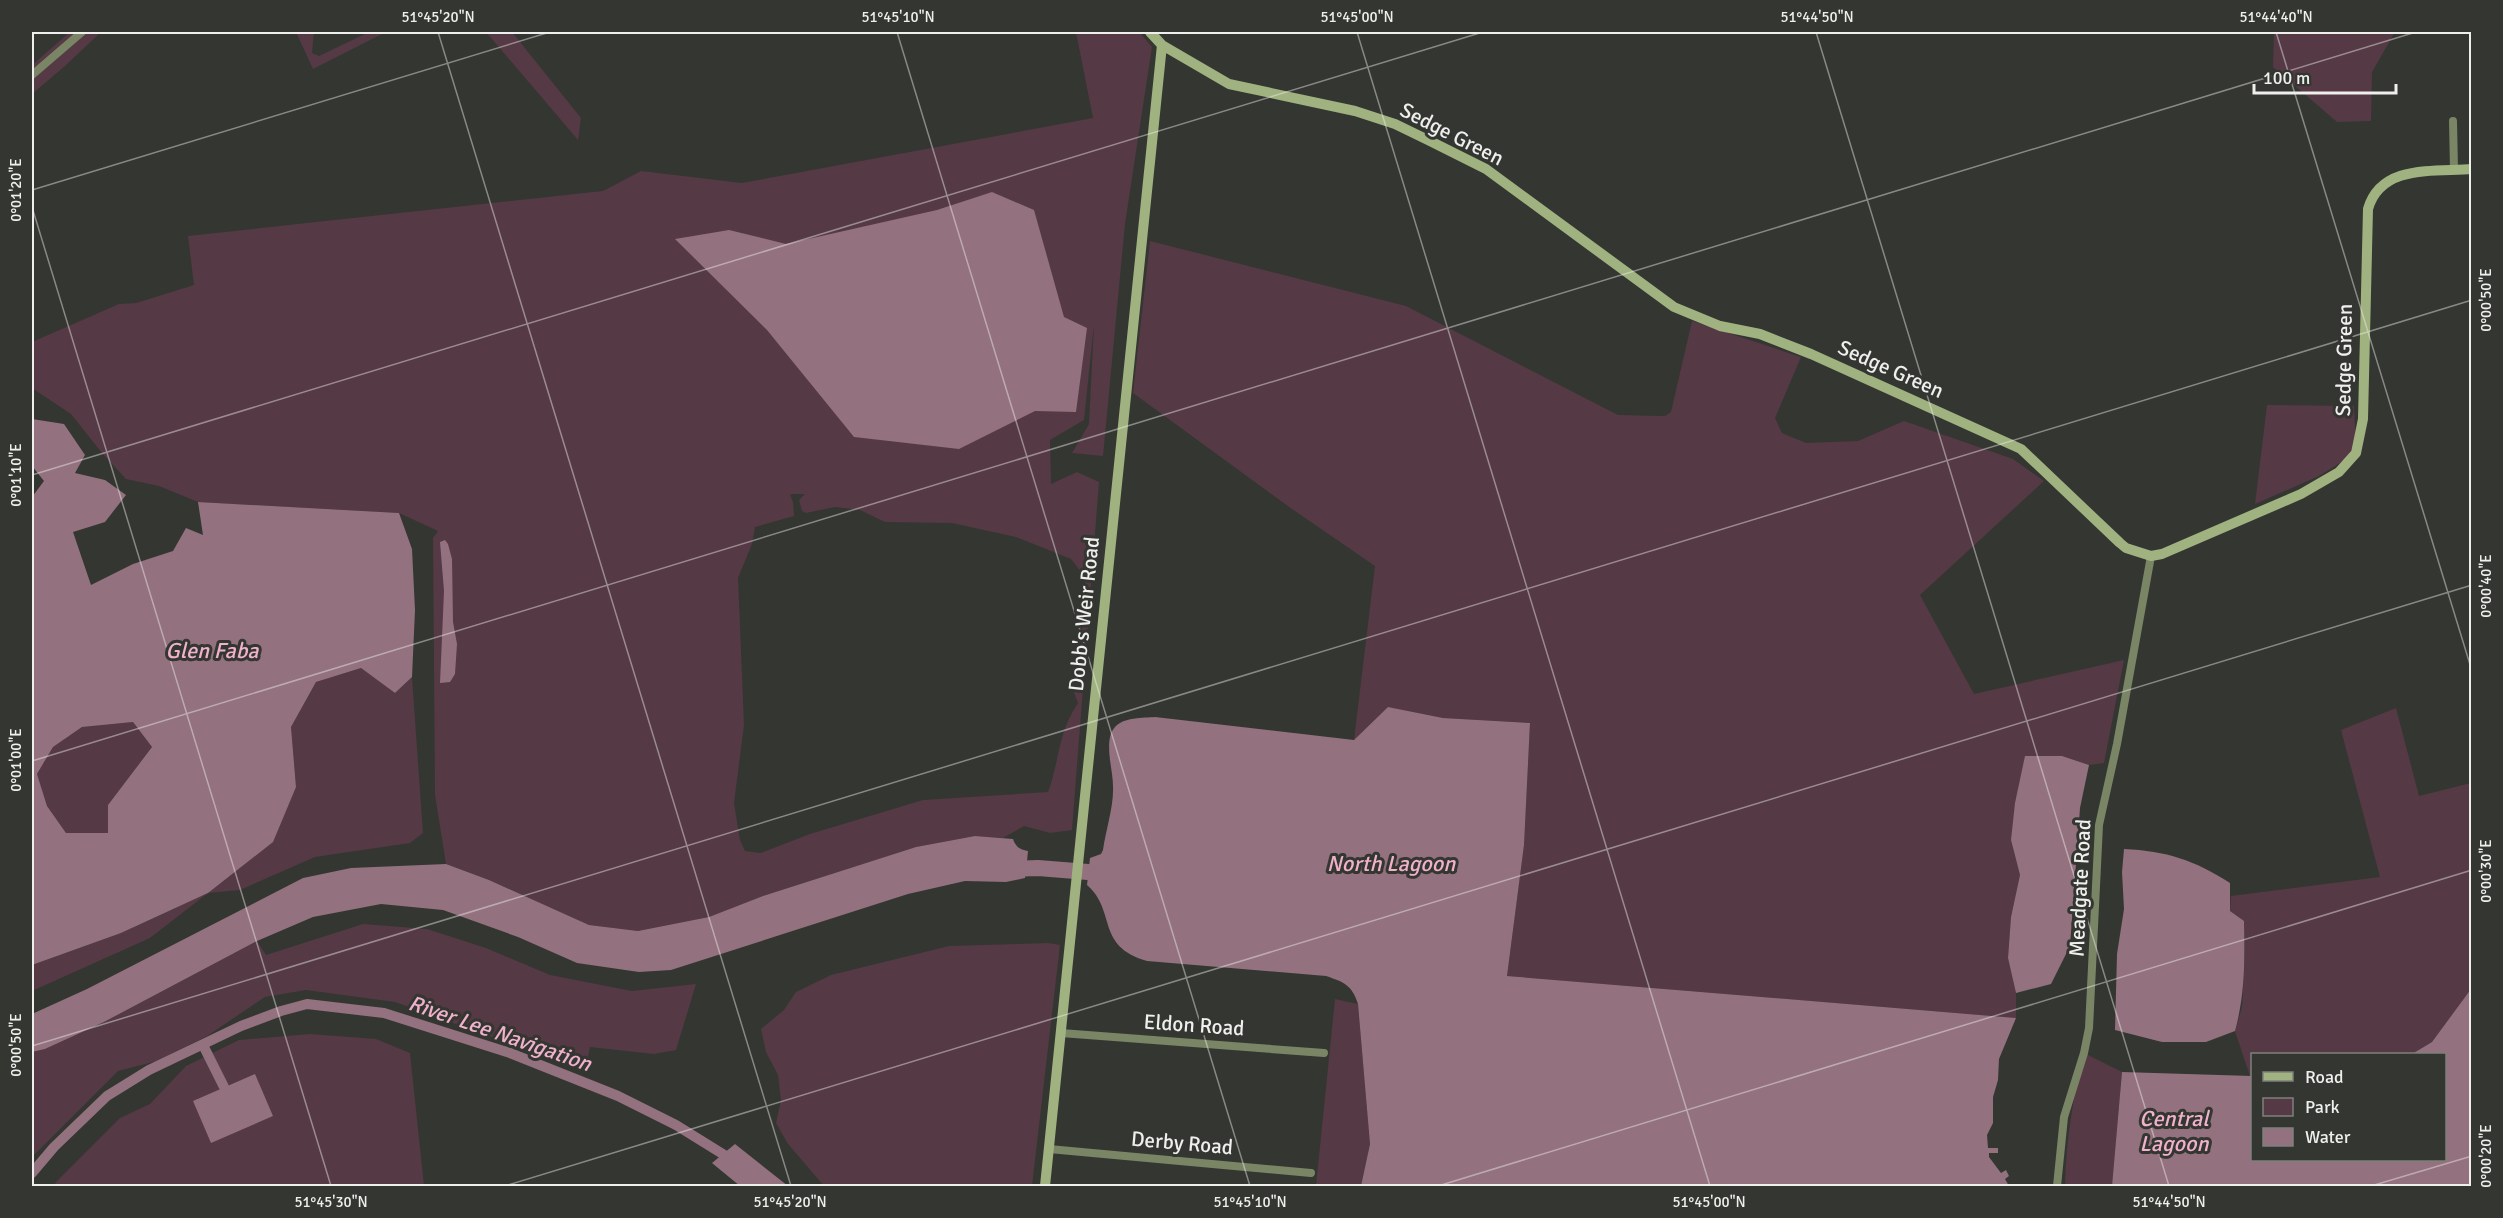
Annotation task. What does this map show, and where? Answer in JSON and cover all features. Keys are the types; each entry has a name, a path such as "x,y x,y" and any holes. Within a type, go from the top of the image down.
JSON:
{"street":[{"path":"32,75 82,32"},
{"name":"Sedge Green","path":"1150,32 1162,45 1229,84 1355,111 1395,124 1486,169 1674,307 1720,326 1760,334 1811,354 2022,449 2126,548 2151,556 2177,548 2301,494 2338,472 2356,453 2363,419 2368,208 2371,197 2380,186 2394,177 2408,173 2454,170"},
{"name":"Dobb's Weir Road","path":"1045,1186 1162,45"},
{"path":"2453,121 2454,170 2472,169"},
{"name":"Meadgate Road","path":"2057,1186 2064,1117 2084,1053 2089,1028 2099,825 2118,744 2151,556"},
{"name":"Eldon Road","path":"1061,1033 1324,1053"},
{"name":"Derby Road","path":"1049,1149 1311,1173"}],"green space":[{"path":"70,32 101,32 32,94 32,65"},
{"path":"296,32 314,32 312,53 319,56 369,32 386,32 313,69"},
{"path":"486,32 512,32 581,118 578,140"},
{"path":"1076,32 1139,32 1152,47 1125,224 1103,456 1072,453 1089,424 1094,324 1084,420 1050,440 1051,484 1077,472 1099,482 1072,830 1050,833 1024,826 1003,838 975,836 916,847 763,896 709,917 638,931 589,925 489,880 446,864 435,795 433,538 438,531 399,513 198,502 159,486 126,479 71,414 32,388 32,342 119,304 136,303 194,285 188,236 603,191 641,171 742,183 1093,118","holes":["805,494 799,500 802,511 806,513 835,507 860,510 885,522 952,523 1016,537 1071,559 1085,577 1077,675 1072,688 1078,703 1062,736 1048,792 923,800 810,834 761,853 745,851 740,840 734,803 744,725 738,578 752,544 755,527 794,516 790,495"]},
{"path":"2274,32 2395,32 2372,72 2371,121 2337,122 2273,67"},
{"path":"1150,241 1406,306 1618,415 1665,416 1671,412 1692,321 1801,357 1775,418 1782,433 1806,443 1858,441 1904,421 2013,459 2044,481 1920,595 1974,694 2124,660 2104,763 2089,765 2062,756 2011,840 2020,875 2011,917 2008,958 2016,993 2016,1018 1507,976 1524,845 1530,723 1443,718 1388,707 1354,740 1375,566 1292,509 1133,393"},
{"path":"2267,405 2354,406 2356,453 2319,476 2255,504"},
{"path":"361,668 395,693 412,677 423,833 410,843 315,857 240,890 208,893 296,787 291,727 316,682"},
{"path":"2396,708 2419,796 2471,783 2471,989 2432,1042 2414,1053 2251,1053 2250,1076 2235,1031 2242,1007 2244,922 2230,911 2231,896 2380,877 2341,730"},
{"path":"133,722 152,747 108,805 108,834 66,833 47,806 37,774 53,747 82,727"},
{"path":"208,893 150,938 32,991 32,965 121,933"},
{"path":"363,924 427,929 486,948 550,975 632,991 696,984 676,1050 654,1054 590,1047 585,1071 395,1002 306,990 265,997 207,1036 157,1061 118,1071 32,1157 32,1052 45,1049 104,1022 257,941 266,955"},
{"path":"1048,943 1060,945 1032,1186 824,1186 788,1144 776,1123 781,1100 778,1075 766,1052 761,1029 784,1010 796,992 831,975 949,946"},
{"path":"1335,999 1358,1004 1370,1144 1361,1186 1316,1186"},
{"path":"310,1034 376,1039 410,1053 424,1186 54,1186 120,1118 150,1104 186,1066 239,1040"},
{"path":"2084,1053 2122,1072 2112,1186 2065,1186 2071,1119"}],"water":[{"path":"992,192 1034,210 1064,317 1087,328 1076,412 1035,411 959,449 854,437 767,330 675,239 729,230 786,244 937,210"},
{"name":"Glen Faba","path":"32,419 64,424 85,455 75,473 105,480 126,495 105,522 73,532 91,585 133,564 173,551 186,528 203,535 198,502 399,513 412,549 415,610 412,677 395,693 361,668 316,682 291,727 296,787 273,842 208,893 121,933 32,965 32,497 44,481 32,466","holes":["133,722 152,747 108,805 108,833 66,833 47,806 37,774 53,747 82,727"]},
{"path":"445,540 452,559 453,622 457,644 455,674 450,682 440,683 444,591 440,542"},
{"name":"North Lagoon","path":"1388,707 1443,718 1530,723 1524,845 1507,976 2016,1018 1999,1059 1998,1080 1993,1097 1993,1123 1987,1135 1988,1148 1998,1148 1998,1153 1989,1153 1989,1157 2001,1173 2006,1170 2009,1176 2005,1179 2009,1186 1361,1186 1370,1144 1358,1004 1350,988 1326,976 1147,961 1120,946 1113,937 1102,906 1087,885 1090,858 1101,854 1103,850 1110,818 1113,786 1109,747 1111,733 1123,721 1155,717 1354,740"},
{"path":"2025,756 2062,756 2089,765 2080,808 2070,946 2051,984 2016,993 2008,958 2011,917 2020,875 2011,840 2015,803"},
{"path":"975,836 1013,839 1018,847 1028,851 1027,861 1023,864 1026,869 1025,878 1006,882 965,881 908,894 671,970 639,972 577,963 518,937 443,910 381,904 313,917 257,941 104,1022 45,1049 32,1052 32,1014 87,989 303,878 351,868 446,864 489,880 589,925 638,931 709,917 763,896 916,847"},
{"path":"2124,849 2180,858 2230,883 2230,911 2244,921 2244,977 2235,1031 2206,1042 2162,1042 2115,1030 2117,954 2124,909 2122,872"},
{"name":"Central Lagoon","path":"2471,989 2471,1186 2112,1186 2122,1072 2251,1076 2251,1161 2446,1161 2446,1053 2414,1053 2432,1042"},
{"path":"255,1074 273,1116 211,1143 193,1101"},
{"path":"735,1144 788,1186 740,1186 712,1163"}],"waterway":[{"path":"1003,869 1038,868 1088,872"},
{"name":"River Lee Navigation","path":"32,1173 54,1147 107,1096 149,1070 241,1026 307,1004 384,1013 510,1053 618,1096 676,1125 734,1161"},
{"name":"River Lee Navigation","path":"203,1045 224,1087"}]}
